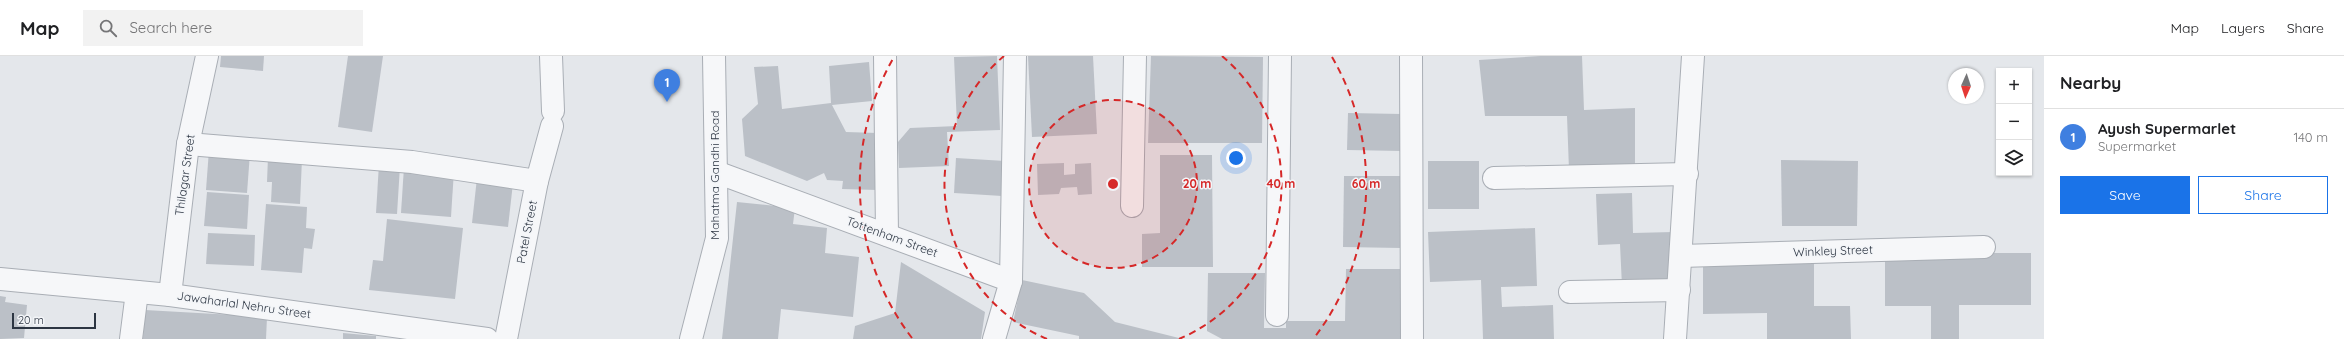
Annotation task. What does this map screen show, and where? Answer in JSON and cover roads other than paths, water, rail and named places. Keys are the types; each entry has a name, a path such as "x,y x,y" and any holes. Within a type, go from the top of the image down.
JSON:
{"street":[{"name":"Thilagar Street","path":"170,295 188,144 207,56"},
{"name":"Patel Street","path":"506,339 537,181 552,118 551,56"},
{"name":"Mahatma Gandhi Road","path":"691,339 717,238 714,56"},
{"path":"885,56 888,235"},
{"path":"994,339 1011,282 1015,56"},
{"path":"1132,206 1135,56"},
{"path":"1277,315 1280,56"},
{"path":"1411,56 1412,339"},
{"path":"1675,339 1687,174 1693,56"},
{"path":"188,144 412,162 537,181"},
{"name":"Tottenham Street","path":"716,172 1011,282"},
{"path":"1494,178 1687,174"},
{"name":"Winkley Street","path":"1681,256 1984,247"},
{"name":"Jawaharlal Nehru Street","path":"0,279 170,295 487,339"},
{"path":"1570,292 1679,290"},
{"path":"131,339 137,292"}],"place":[{"name":"Ayush Supermarlet","path":"667,102"}]}
